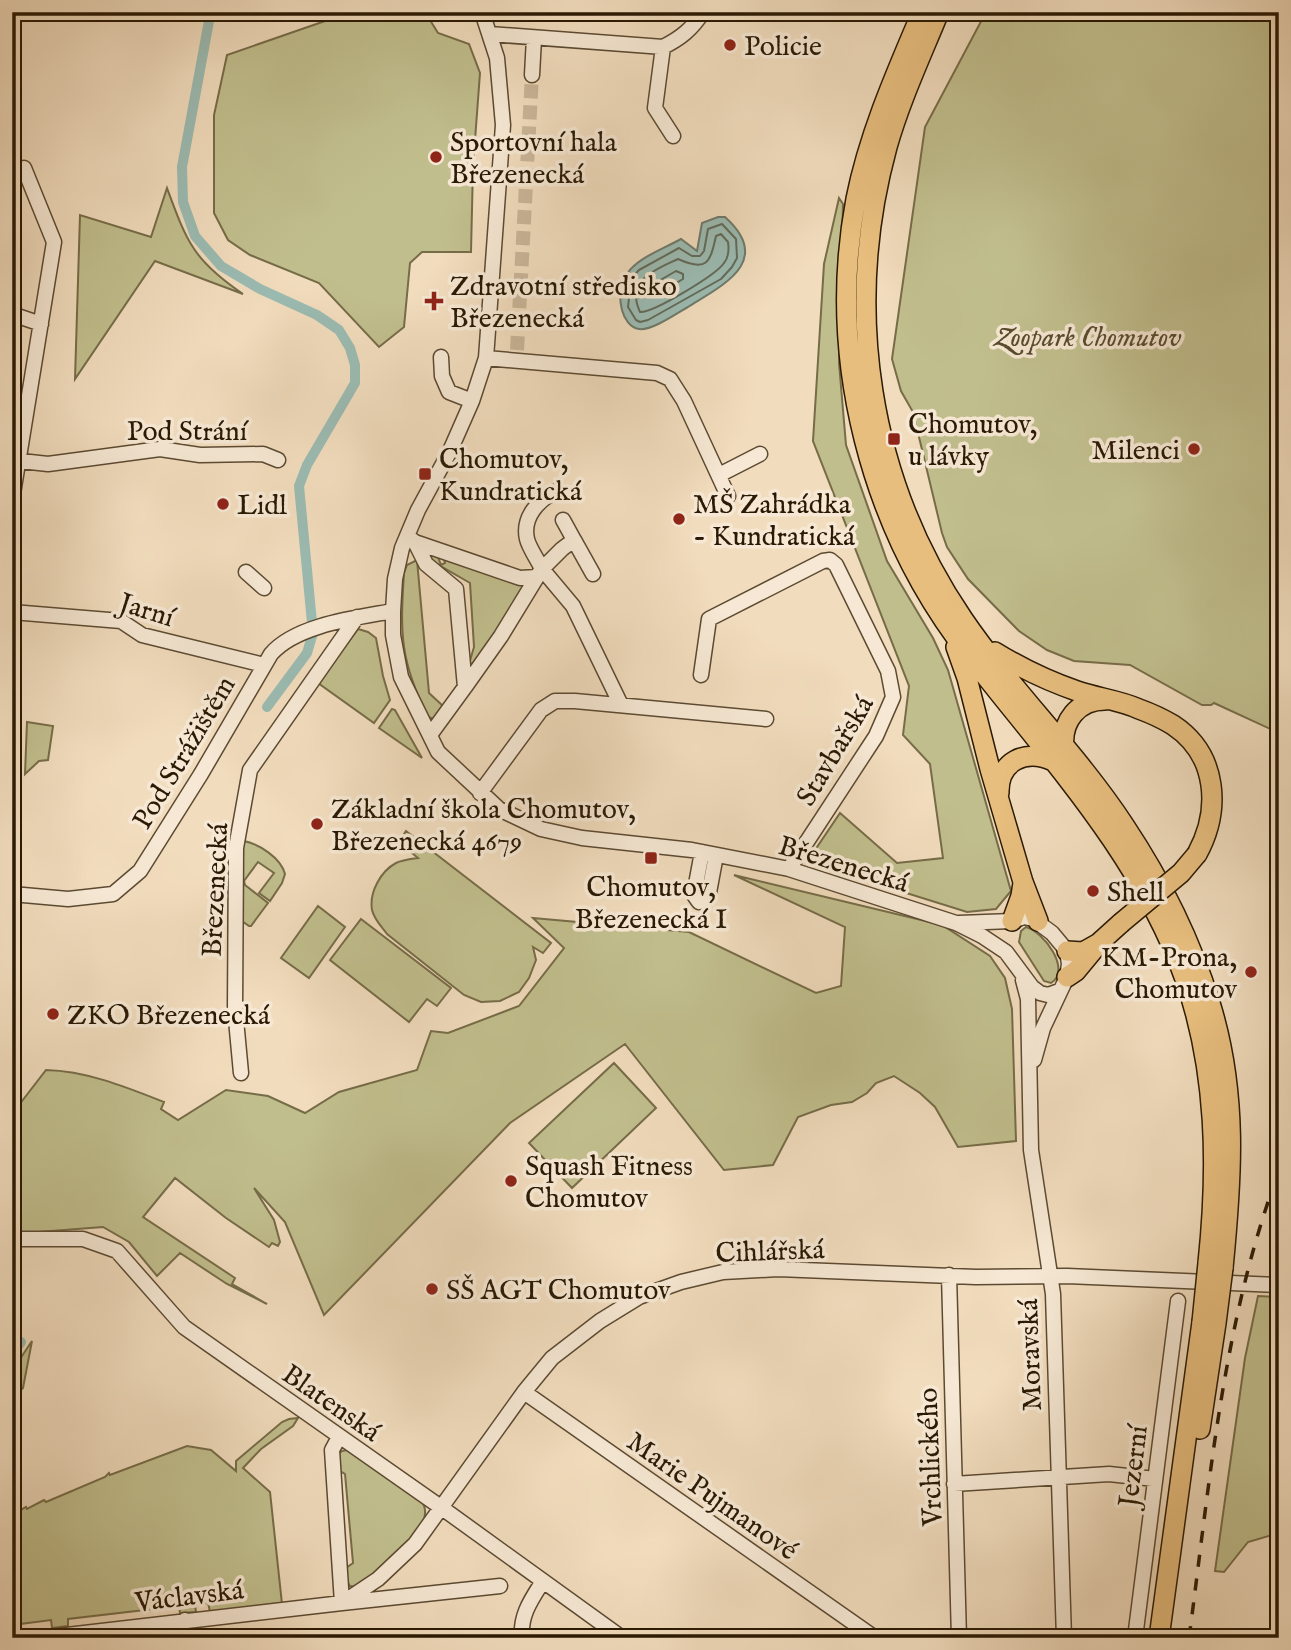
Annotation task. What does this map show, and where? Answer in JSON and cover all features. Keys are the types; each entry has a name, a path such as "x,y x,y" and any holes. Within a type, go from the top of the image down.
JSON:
{"highway":[{"path":"922,12 872,136 853,221 846,296 853,388 868,460 894,531 949,630 967,678 1023,882 1038,921"},
{"path":"939,12 908,86 888,145 876,197 865,285 870,383 886,454 913,526 943,586 1058,754 1133,872 1171,946 1196,1013 1206,1066 1215,1150 1216,1266 1171,1638"},
{"path":"949,630 1058,754"},
{"path":"982,644 1019,667 1079,692 1137,708 1174,726 1199,751 1212,788 1212,815 1207,835 1197,854 1181,873 1100,942 1063,984"},
{"path":"1058,754 1072,714 1091,701 1107,700"},
{"path":"999,794 998,781 1011,763 1031,755 1058,754"},
{"path":"1012,921 1023,882"},
{"path":"1067,951 1083,952 1100,942"},
{"path":"1159,1638 1209,1322"}],"street":[{"name":"Březenecká","path":"482,12 497,58 503,125 486,358 472,401 450,451 418,510 411,539 396,579 393,611 393,635 401,677 438,752 499,809 541,829 582,838 709,853 789,869 956,923"},
{"path":"490,34 663,47 681,38 696,24 703,12"},
{"path":"532,75 534,38"},
{"path":"663,47 655,108 673,136"},
{"path":"12,500 16,460 54,242 24,168"},
{"path":"12,314 41,324"},
{"path":"486,358 515,355 657,373 670,379 684,401 729,496"},
{"path":"441,357 442,376 449,392 472,401"},
{"name":"Pod Strání","path":"16,460 48,464 160,449 200,455 263,454 278,460"},
{"path":"719,475 760,454"},
{"path":"557,491 545,496 528,517 527,539 540,573 573,606 621,705"},
{"path":"563,520 593,574"},
{"path":"411,539 520,578 540,573"},
{"path":"411,539 426,564 456,589 465,687"},
{"path":"430,735 501,636 540,573 562,548 574,540"},
{"name":"Stavbařská","path":"701,675 709,619 823,561 830,560 836,565 888,671 893,697 876,736 789,869"},
{"path":"246,572 264,588"},
{"name":"Pod Strážištěm","path":"12,894 68,900 113,894 140,871 279,644 300,634 357,617 393,611"},
{"name":"Jarní","path":"12,612 121,621 142,635 264,665"},
{"name":"Březenecká","path":"241,1073 235,1009 236,848 250,770 357,617"},
{"path":"480,793 541,710 555,701 766,719"},
{"path":"956,923 1012,921 1024,918 1038,921 1067,951 1069,964 1043,1028 1031,1071"},
{"path":"1006,952 1006,931 1012,921"},
{"path":"956,923 1006,952 1022,976 1040,993 1048,995 1063,984"},
{"path":"1022,976 1028,999 1031,1071"},
{"name":"Moravská","path":"1031,1071 1031,1150 1051,1276 1064,1638"},
{"name":"Blatenská","path":"12,1239 83,1239 117,1251 184,1327 622,1638"},
{"name":"Cihlářská","path":"442,1508 524,1391 552,1358 600,1321 639,1297 681,1282 723,1272 778,1269 1279,1285"},
{"name":"Vrchlického","path":"949,1275 959,1638"},
{"name":"Jezerní","path":"1135,1638 1178,1301"},
{"name":"Marie Pujmanové","path":"524,1391 875,1638"},
{"path":"339,1437 332,1450 342,1603"},
{"path":"954,1483 1109,1474 1155,1479"},
{"name":"Václavská","path":"342,1603 378,1579 415,1544 442,1508"},
{"path":"522,1638 524,1614 543,1581"},
{"name":"Václavská","path":"41,1638 500,1586"},
{"path":"185,1620 187,1638"}],"green space":[{"path":"351,12 425,12 438,33 469,44 480,73 473,167 471,252 422,252 410,263 404,327 379,347 319,283 250,255 228,240 214,213 214,115 227,55"},
{"name":"Zoopark Chomutov","path":"986,12 1279,12 1279,733 1214,703 1202,705 1130,665 1074,661 1047,650 1019,631 968,579 947,547 913,412 901,391 892,359 925,127"},
{"path":"167,188 180,223 202,260 243,294 155,261 75,379 80,215 151,237"},
{"path":"839,198 843,204 839,363 846,445 887,561 933,638 948,670 1011,891 996,909 967,912 807,862 840,813 897,863 943,858 930,764 903,735 909,686 813,441 824,264"},
{"path":"429,552 437,554 441,565 445,563 443,556 522,583 523,588 473,668 469,664 474,647 470,583 432,561"},
{"path":"417,560 429,693 444,707 437,720 428,717 419,697 407,663 402,631 404,573 407,565"},
{"path":"358,629 376,638 390,700 374,723 318,683"},
{"path":"392,709 395,710 422,758 379,728"},
{"path":"27,722 53,726 48,760 39,761 25,774"},
{"path":"12,792 21,792 19,872 12,872"},
{"path":"406,831 551,943 543,953 533,947 536,960 529,978 519,992 500,1001 481,1002 464,995 387,934 378,922 373,913 372,896 381,877 396,863 418,858 399,842"},
{"path":"244,841 269,853 285,874 270,901 259,893 274,873 258,862 244,881 245,885 268,903 251,926 242,921"},
{"path":"734,875 942,925 990,956 1005,978 1012,1009 1016,1141 958,1147 935,1107 920,1093 894,1076 876,1083 867,1093 852,1102 831,1105 798,1117 773,1165 724,1170 625,1044 510,1123 324,1315 285,1222 254,1188 274,1220 280,1242 278,1246 272,1243 269,1247 175,1178 143,1217 235,1278 232,1284 267,1304 227,1284 180,1253 157,1276 129,1242 103,1227 12,1234 12,1114 46,1070 91,1077 135,1091 164,1102 161,1109 178,1120 226,1090 268,1096 305,1113 339,1092 417,1070 431,1031 448,1033 519,1006 564,948 533,918 689,932 816,993 841,986 845,927"},
{"path":"318,906 345,927 309,978 281,958"},
{"path":"361,919 451,988 437,1006 427,999 409,1022 330,960"},
{"path":"1026,927 1040,936 1053,952 1058,969 1057,977 1051,983 1044,981 1019,942 1021,931"},
{"path":"614,1063 656,1108 572,1188 529,1143"},
{"path":"1258,1296 1279,1297 1279,1533 1248,1542 1224,1572 1215,1571 1245,1358"},
{"path":"32,1341 23,1388 16,1395 12,1419 12,1371"},
{"path":"298,1418 293,1426 261,1449 243,1468 270,1492 282,1604 210,1612 208,1603 195,1605 196,1612 180,1613 179,1606 68,1619 68,1626 52,1628 51,1620 12,1625 12,1515 109,1473 110,1475 187,1446 211,1450 236,1471 236,1461 282,1422"},
{"path":"347,1450 415,1495 425,1510 423,1522 404,1549 355,1587 350,1586 346,1580 346,1568 353,1563 345,1474 340,1471 336,1456"}],"water":[{"path":"725,217 739,233 745,247 744,259 738,270 715,290 671,317 644,329 630,325 623,313 620,295 622,283 628,273 646,257 681,239 697,251 702,223"}],"waterway":[{"path":"209,12 182,167 183,202 195,236 221,266 260,289 317,315 339,330 350,348 355,365 355,383 307,465 299,486 313,633 307,653 267,707"},
{"path":"12,1353 21,1342"}],"tunnel":[{"path":"517,350 532,75"}],"railway":[{"path":"1189,1638 1212,1461 1231,1343 1260,1227 1279,1171"}],"place":[{"name":"Policie","path":"730,45"},
{"name":"Sportovní hala Březenecká","path":"436,157"},
{"name":"Zdravotní středisko Březenecká","path":"434,301"},
{"name":"Chomutov, u lávky","path":"894,439"},
{"name":"Milenci","path":"1194,449"},
{"name":"Chomutov, Kundratická","path":"425,474"},
{"name":"Lidl","path":"223,504"},
{"name":"MŠ Zahrádka - Kundratická","path":"679,519"},
{"name":"Základní škola Chomutov, Březenecká 4679","path":"317,824"},
{"name":"Chomutov, Březenecká I","path":"651,858"},
{"name":"Shell","path":"1093,891"},
{"name":"KM-Prona, Chomutov","path":"1251,972"},
{"name":"ZKO Březenecká","path":"53,1014"},
{"name":"Squash Fitness Chomutov","path":"511,1181"},
{"name":"SŠ AGT Chomutov","path":"432,1289"}]}
